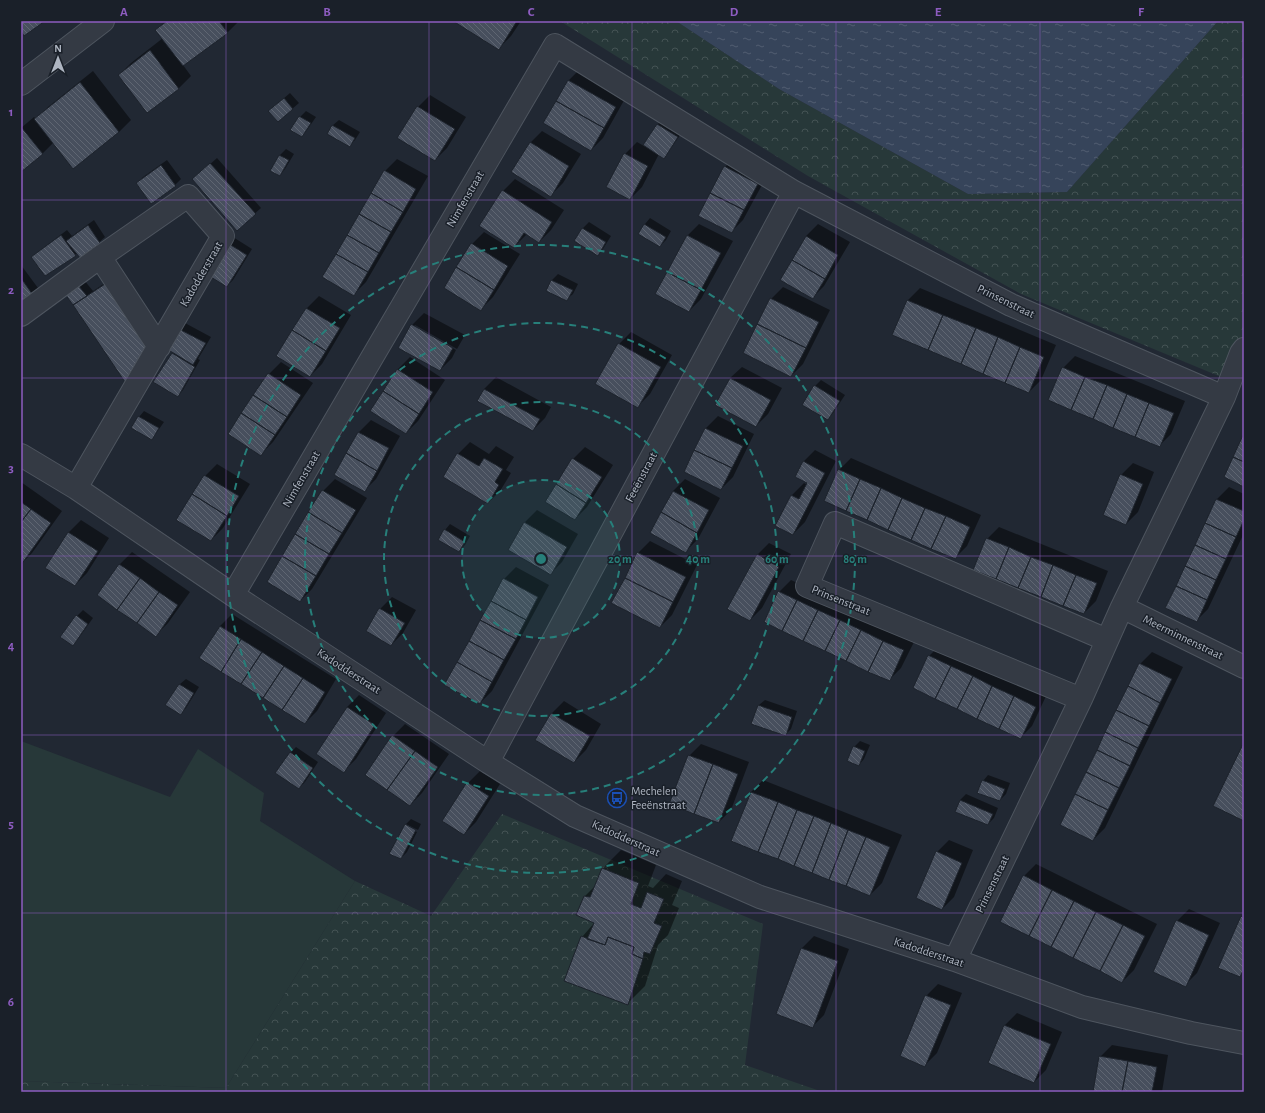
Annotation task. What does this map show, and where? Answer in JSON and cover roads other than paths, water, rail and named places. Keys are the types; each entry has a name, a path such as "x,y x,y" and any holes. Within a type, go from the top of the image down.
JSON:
{"street":[{"path":"21,84 103,21"},
{"name":"Nimfenstraat","path":"233,595 555,45 794,192"},
{"name":"Prinsenstraat","path":"794,192 1011,305 1224,397"},
{"name":"Feeënstraat","path":"488,762 794,192"},
{"name":"Kadodderstraat","path":"21,315 100,257 188,196 223,236 76,488"},
{"path":"100,257 159,347"},
{"name":"Prinsenstraat","path":"955,960 1081,699 1122,607 1224,397 1241,352 1244,350"},
{"name":"Kadodderstraat","path":"21,455 76,488 233,595 488,762 575,816 760,898 955,960 1082,1007 1191,1033 1244,1043"},
{"name":"Prinsenstraat","path":"1081,699 807,586 835,522 1107,640"},
{"name":"Meerminnenstraat","path":"1122,607 1244,667"}],"water":[{"path":"676,21 1218,21 1067,192 968,194 779,89"}],"place":[{"name":"Mechelen Feeënstraat","path":"617,798"}]}
